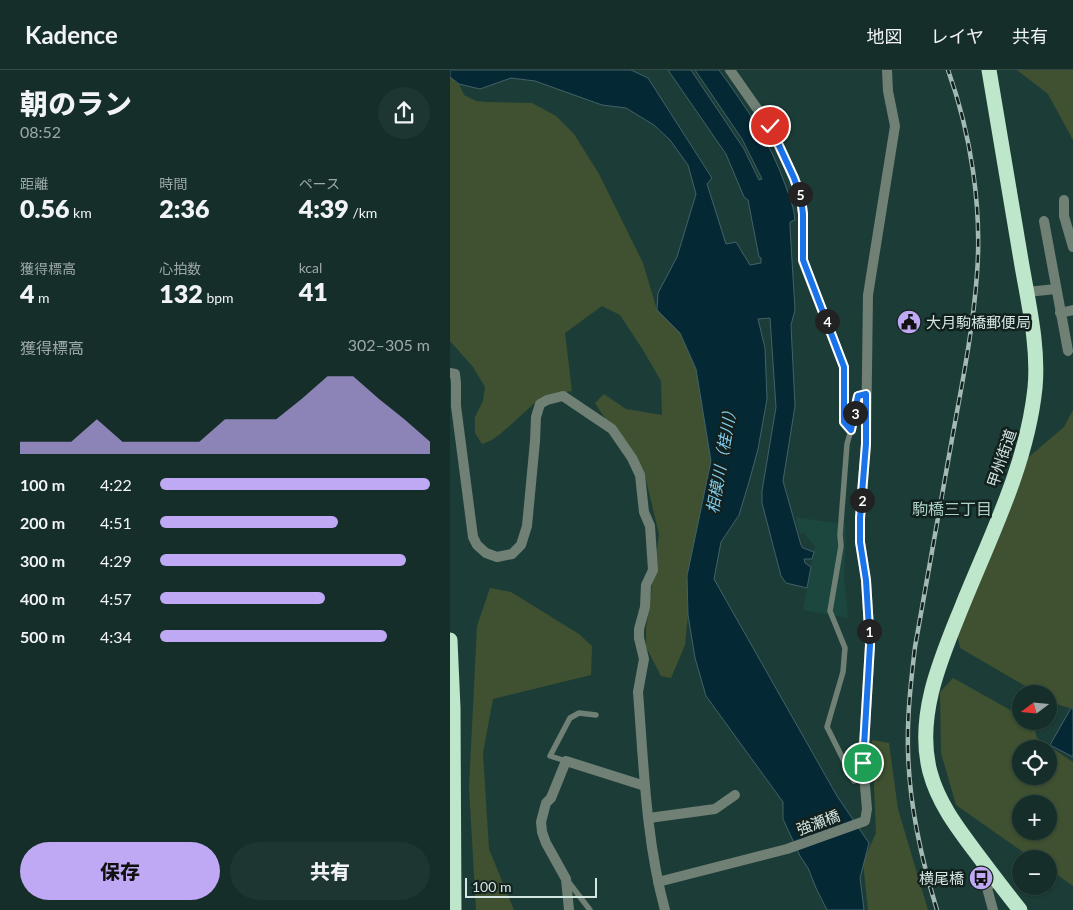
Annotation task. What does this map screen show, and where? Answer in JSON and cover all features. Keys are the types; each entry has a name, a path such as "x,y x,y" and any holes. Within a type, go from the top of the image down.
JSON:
{"highway":[{"name":"甲州街道","path":"989,70 1027,292 1036,364 1035,386 1030,424 1019,464 944,651 932,690 928,711 926,748 930,771 937,792 949,817 1020,910"},
{"path":"450,640 460,910"},
{"path":"453,708 454,910"}],"street":[{"path":"730,70 770,126 801,198 803,260 844,367 844,422 851,430"},
{"path":"851,430 858,396 866,394 868,295 894,138 895,126 888,91 887,70"},
{"path":"1064,200 1064,216 1073,247"},
{"path":"1044,221 1068,351"},
{"path":"1027,292 1056,289"},
{"path":"1060,313 1073,310"},
{"path":"450,374 455,374 456,406 473,537 477,545 486,553 497,557 512,554 522,546 526,526 536,417 540,404 547,400 563,396 612,429 632,458 640,475 644,512 650,526 652,570 646,585 645,607 639,629 638,638 644,658 638,692 645,786 658,882 665,910"},
{"name":"強瀬橋","path":"658,882 787,849 865,821 867,809 863,763 870,645 866,580 860,534 866,444 866,394"},
{"path":"569,910 566,879 546,843 541,822 546,803 566,762 645,786"},
{"path":"649,818 715,809 735,795"},
{"path":"993,910 988,888 995,879"}],"lane":[{"path":"851,430 847,444 840,536 841,546 830,611 845,648 843,672 827,727 854,781"},
{"path":"566,762 550,756 570,718 579,713 596,715"},
{"path":"566,879 590,910"}],"shaded area":[{"path":"1017,70 1073,70 1073,140 1048,94"},
{"path":"450,77 459,84 464,95 476,101 532,103 556,116 574,134 599,174 643,263 657,310 680,333 696,369 711,461 687,576 688,615 685,645 671,678 661,676 646,647 646,629 659,534 646,480 633,451 608,423 595,403 604,394 626,409 662,415 661,381 620,315 602,306 565,333 572,391 544,397 504,431 489,441 482,444 475,433 475,417 483,401 485,387 473,367 450,341"},
{"path":"1073,410 1073,709 1058,704 1058,685 1024,685 960,648 956,629 1023,462 1064,427"},
{"path":"796,517 846,525 844,578 848,618 803,610 815,546 804,533 800,534"},
{"path":"490,588 511,592 579,634 592,646 591,675 493,699 483,753 489,849 514,910 476,910 469,787 477,626"},
{"path":"953,678 1012,711 1012,730 1035,730 1037,738 1040,740 1012,740 1012,785 1057,785 1057,751 1073,762 1073,886 1057,875 1057,850 1020,850 956,805 941,753 940,692"},
{"path":"872,740 889,743 898,809 928,910 868,910 863,862 876,833"}],"water":[{"name":"相模川（桂川）","path":"450,70 631,70 648,78 712,178 707,184 726,244 736,242 750,265 761,263 761,258 759,257 748,200 744,197 726,154 668,70 691,70 744,149 759,180 762,179 742,139 695,70 719,70 748,112 773,155 790,199 795,220 790,222 790,227 795,310 791,325 795,406 783,481 801,545 803,548 814,552 812,559 804,559 805,563 811,567 807,588 786,583 781,576 762,503 762,491 776,407 770,318 758,319 765,348 767,399 758,449 749,482 739,515 721,542 714,579 837,796 869,843 860,878 864,910 827,910 783,819 783,802 706,696 695,658 688,615 687,576 711,461 696,369 680,333 657,310 658,293 677,257 696,194 688,165 670,140 654,125 626,108 602,105 535,81 511,78 480,89 459,84 450,77"},
{"path":"1071,708 1073,708 1073,757 1057,749 1057,740 1053,740"}],"railway":[{"path":"937,910 921,851 913,811 909,770 909,711 915,647 970,336 978,249 976,197 969,145 948,70"}],"place":[{"name":"大月駒橋郵便局","path":"909,322"},
{"name":"横尾橋","path":"981,878"}],"district":[{"name":"駒橋三丁目","path":"952,508"}],"route":[{"path":"770,126 801,198 804,237 803,260 844,367 844,422 851,430 858,396 866,394 866,444 860,542 866,580 870,645 863,763"}]}
